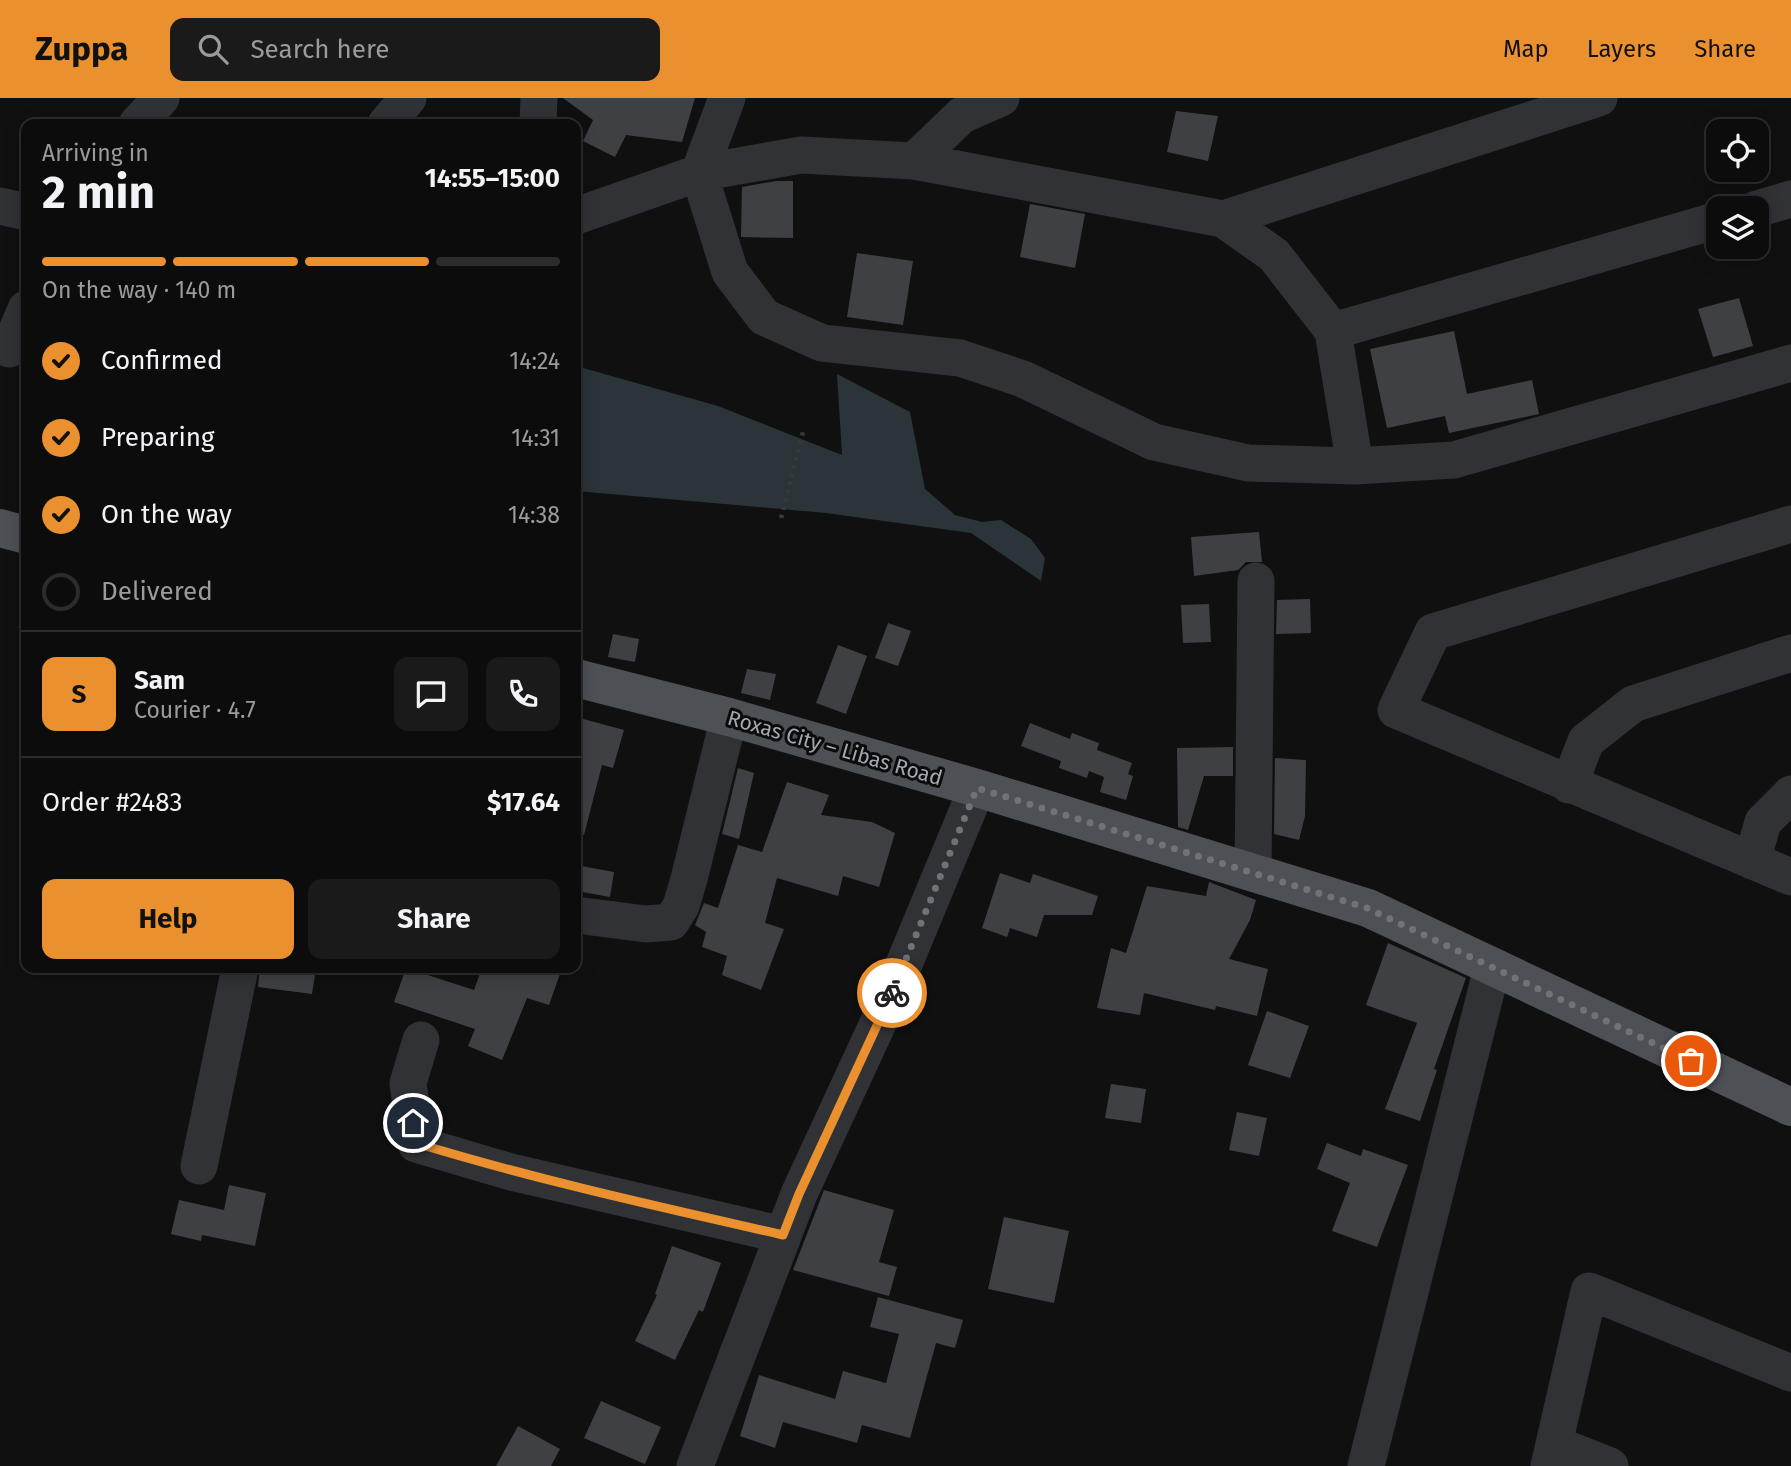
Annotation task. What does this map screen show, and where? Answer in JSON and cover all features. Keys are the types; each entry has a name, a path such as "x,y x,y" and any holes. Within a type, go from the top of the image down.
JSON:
{"main road":[{"path":"0,528 21,533"},
{"name":"Roxas City – Libas Road","path":"581,679 729,717 977,788 1367,908 1791,1107"}],"street":[{"path":"142,119 161,98"},
{"path":"390,119 408,98"},
{"path":"538,119 539,98"},
{"path":"727,98 699,173 730,272 764,317 822,343 960,358 1023,379 1154,442 1248,463 1355,466 1454,460 1791,363"},
{"path":"914,161 962,115 1001,98"},
{"path":"1223,219 1599,98"},
{"path":"581,214 699,173 801,155 914,161 1223,219 1274,255 1333,331 1355,466"},
{"path":"1769,206 1791,200"},
{"path":"0,206 21,211"},
{"path":"1333,331 1706,223"},
{"path":"12,350 21,324"},
{"path":"1791,524 1433,632 1396,710 1791,877"},
{"path":"1252,871 1256,582"},
{"path":"1569,785 1586,741 1633,704 1791,653"},
{"path":"581,916 646,924 671,922 681,906 689,879 729,717"},
{"path":"695,1466 799,1194 892,993 977,788"},
{"path":"1752,861 1763,822 1791,794"},
{"path":"1366,1466 1492,968"},
{"path":"199,1166 239,973"},
{"path":"421,1040 408,1083 416,1143 511,1172 783,1235"},
{"path":"1610,1466 1551,1455 1589,1291 1791,1373"}],"path":[{"path":"781,518 803,432"}],"shaded area":[{"path":"581,367 718,406 842,455 837,374 910,412 925,489 955,515 982,522 1001,520 1031,539 1045,558 1041,581 971,533 826,513 581,491"}],"building":[{"path":"563,98 695,98 682,142 626,135 615,157 583,141 593,120"},
{"path":"1176,111 1218,116 1208,161 1167,152"},
{"path":"793,181 793,238 741,237 742,187"},
{"path":"1030,204 1085,214 1075,268 1020,257"},
{"path":"857,253 913,261 903,325 847,317"},
{"path":"1739,298 1753,346 1713,357 1698,309"},
{"path":"1454,331 1467,394 1532,380 1539,414 1449,433 1445,416 1387,428 1370,349"},
{"path":"1259,532 1262,562 1246,562 1238,570 1194,576 1191,537"},
{"path":"1310,599 1311,633 1276,634 1277,600"},
{"path":"1209,604 1211,642 1183,643 1181,605"},
{"path":"888,623 911,631 898,666 875,658"},
{"path":"613,634 639,639 635,662 608,657"},
{"path":"838,645 867,656 846,714 816,703"},
{"path":"747,669 776,674 770,700 741,693"},
{"path":"581,718 624,730 613,768 602,765 584,835 581,835"},
{"path":"1030,723 1070,739 1072,733 1099,743 1097,750 1132,763 1128,774 1133,776 1126,800 1100,792 1104,777 1089,771 1087,778 1059,768 1061,761 1021,746"},
{"path":"1233,747 1233,776 1204,776 1188,830 1178,827 1177,748"},
{"path":"1275,758 1306,760 1305,816 1299,840 1274,834"},
{"path":"738,768 754,773 739,839 722,834"},
{"path":"787,782 829,795 821,815 872,822 895,833 879,887 843,876 838,896 777,878 765,923 784,929 761,990 722,975 727,956 702,947 706,932 695,925 704,903 718,908 738,845 762,852"},
{"path":"581,866 614,872 610,897 581,892"},
{"path":"1000,873 1030,883 1033,874 1098,896 1092,915 1044,915 1037,937 1010,928 1007,937 982,928"},
{"path":"1209,882 1256,900 1250,920 1229,959 1268,969 1257,1016 1216,1006 1215,1010 1144,993 1140,1015 1097,1008 1111,948 1126,953 1147,886 1206,896"},
{"path":"1388,943 1466,978 1434,1069 1437,1070 1420,1121 1385,1109 1417,1023 1366,1005"},
{"path":"259,973 315,973 312,994 258,987"},
{"path":"404,973 421,973 474,990 480,973 560,973 549,1005 527,998 502,1060 468,1046 475,1029 394,1002"},
{"path":"1267,1011 1309,1026 1290,1078 1248,1065"},
{"path":"1111,1084 1146,1089 1141,1123 1105,1118"},
{"path":"1237,1112 1267,1118 1259,1156 1229,1150"},
{"path":"1327,1143 1361,1156 1363,1149 1408,1165 1377,1247 1332,1231 1350,1183 1317,1169"},
{"path":"229,1185 266,1193 255,1246 202,1235 201,1241 171,1234 179,1200 224,1210"},
{"path":"824,1190 894,1210 879,1262 897,1267 889,1296 793,1270"},
{"path":"1004,1217 1069,1231 1054,1303 988,1289"},
{"path":"672,1246 721,1263 703,1312 699,1310 675,1360 635,1341 657,1295 655,1294"},
{"path":"878,1297 963,1320 955,1348 936,1343 910,1438 862,1425 857,1443 783,1422 775,1448 740,1436 759,1375 835,1399 843,1371 886,1383 899,1334 870,1327"},
{"path":"601,1401 661,1427 645,1464 584,1438"},
{"path":"518,1426 560,1449 551,1466 496,1466"}],"way so far":[{"path":"892,993 977,788 1367,908 1691,1061"}],"route":[{"path":"413,1123 416,1143 440,1151 511,1172 783,1235 799,1194 892,993"}]}
